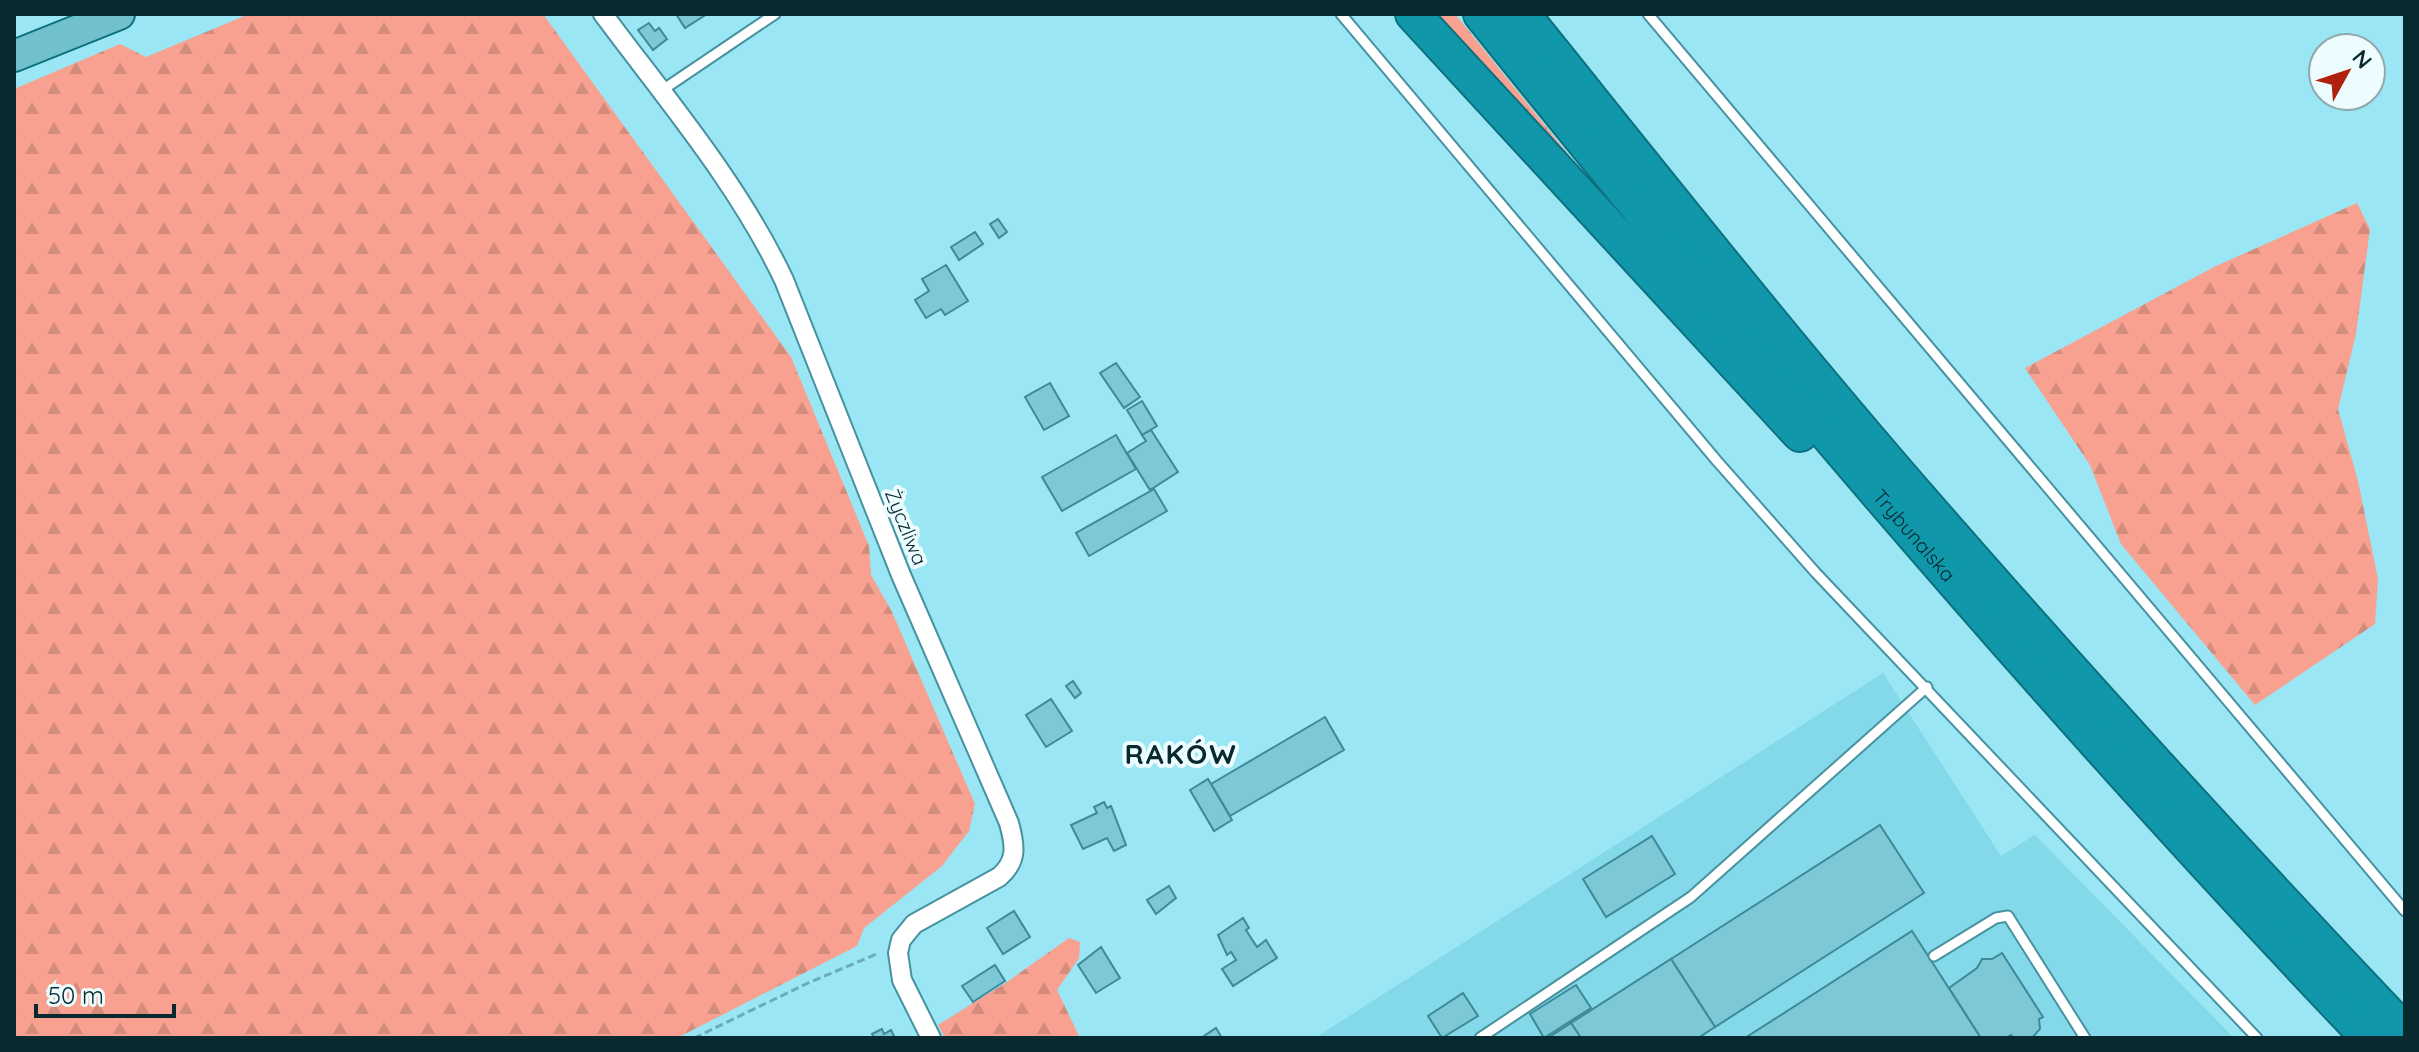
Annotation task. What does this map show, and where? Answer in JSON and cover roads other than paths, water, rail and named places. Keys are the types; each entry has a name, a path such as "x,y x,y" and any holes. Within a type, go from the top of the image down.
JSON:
{"highway":[{"path":"1413,14 1881,523 1971,602"},
{"name":"Trybunalska","path":"1481,14 1643,217 1971,602 2223,882 2369,1038"},
{"name":"Trybunalska","path":"1522,14 1925,504 2251,867 2405,1032"}],"main road":[{"path":"14,56 119,14"}],"street":[{"name":"Życzliwa","path":"603,14 741,199 765,240 784,280 901,575 1009,823 1015,854 1007,870 914,924 901,940 898,953 902,980 931,1038"}],"lane":[{"path":"661,91 775,14"},
{"path":"1341,14 1717,461 1816,573 2257,1038"},
{"path":"1648,14 2405,911"},
{"path":"1480,1038 1691,897 1927,687"},
{"path":"1934,956 1996,918 2008,916 2085,1038"}],"district":[{"name":"RAKÓW","path":"1181,754"}]}
